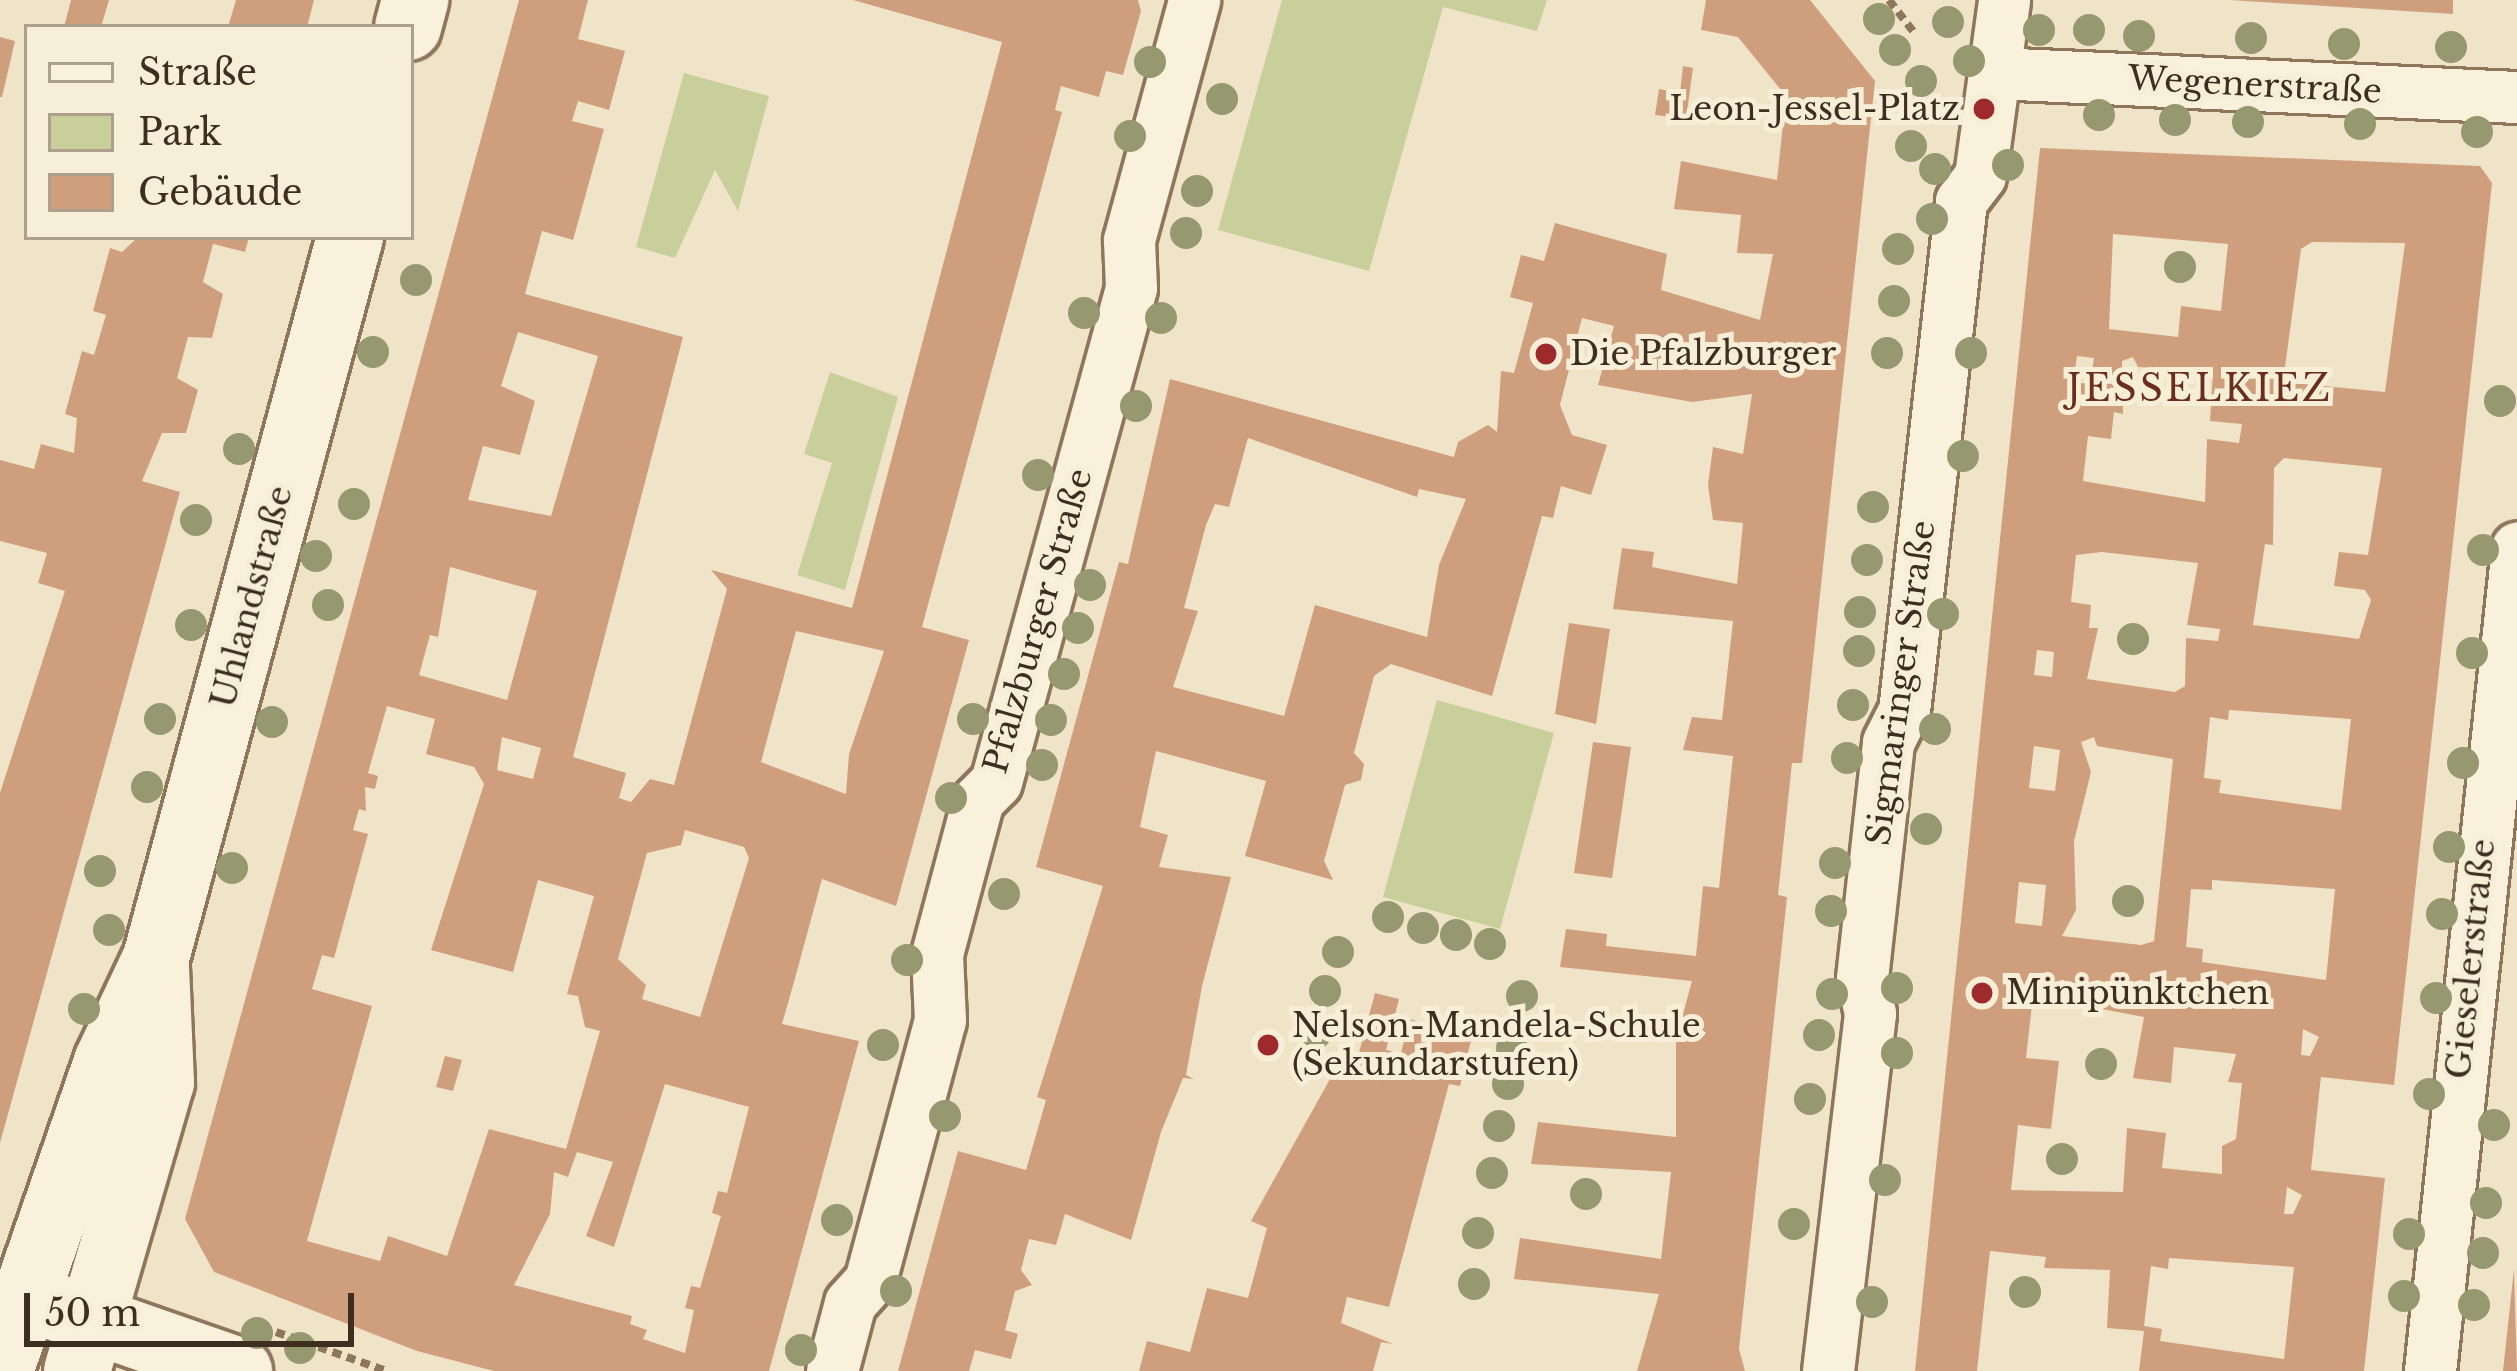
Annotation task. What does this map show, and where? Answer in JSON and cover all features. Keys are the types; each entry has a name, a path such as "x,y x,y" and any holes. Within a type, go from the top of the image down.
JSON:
{"street":[{"name":"Pfalzburger Straße","path":"832,1371 850,1303 871,1281 924,1082 940,1020 937,954 978,800 996,782 1135,274 1129,240 1194,0"},
{"name":"Sigmaringer Straße","path":"1828,1371 1870,1013 1862,978 1888,742 1904,711 1960,201 1980,176 2004,0"},
{"name":"Wegenerstraße","path":"1994,73 2517,97"},
{"name":"Uhlandstraße","path":"0,1371 12,1292 106,1062 156,958 349,240"},
{"name":"Gieselerstraße","path":"2430,1371 2517,548"},
{"name":"Uhlandstraße","path":"85,1345 161,1082 156,958"},
{"path":"12,1292 85,1345 239,1371"}],"path":[{"path":"1889,0 1916,35"}],"green space":[{"path":"1282,0 1547,0 1537,31 1443,7 1369,271 1218,230"},
{"path":"684,73 769,96 738,211 715,170 675,258 636,247"},
{"path":"830,372 898,397 845,590 797,575 832,463 804,454"},
{"path":"1437,700 1554,733 1500,929 1383,897"}],"building":[{"path":"71,0 109,0 102,24 65,24"},
{"path":"236,0 314,0 308,24 229,24"},
{"path":"519,0 588,0 578,39 625,51 609,110 578,101 572,121 604,129 573,240 542,231 525,294 683,337 573,757 626,773 619,798 631,802 650,779 674,785 727,589 711,570 852,608 1002,42 853,0 1138,0 1141,11 1123,75 1106,71 1099,97 1061,86 1055,110 1062,112 922,627 969,640 896,906 822,879 782,1024 859,1041 769,1371 494,1371 417,1351 214,1272 185,1219","holes":["518,332 598,356 551,516 468,500 483,446 520,455 535,401 501,386","450,567 537,591 507,700 419,675 430,635 438,637","796,631 884,651 849,754 846,794 761,762","387,706 435,719 426,754 474,767 484,784 431,950 513,972 538,880 594,896 567,994 578,996 585,1027 600,1031 566,1149 489,1129 447,1256 388,1236 380,1261 307,1241 372,1006 312,989 322,955 334,958 368,834 353,830 359,809 366,811 365,787 375,789 378,776 368,773","502,737 541,748 533,779 497,770","685,830 744,847 749,858 700,1017 642,999 646,985 618,959 647,853 681,845","665,1084 749,1107 727,1193 718,1191 712,1213 721,1216 700,1288 691,1286 685,1308 694,1310 685,1353 643,1339 647,1330 630,1324 632,1316 514,1285 550,1214 554,1172 568,1177 577,1152 613,1162 586,1236 614,1247"]},
{"path":"1706,0 1810,0 1875,81 1802,763 1792,763 1778,895 1787,897 1739,1349 1745,1371 1637,1371 1659,1294 1514,1279 1520,1238 1661,1259 1671,1172 1531,1164 1538,1122 1676,1137 1676,1040 1692,981 1560,967 1566,929 1607,934 1606,946 1696,956 1703,886 1719,888 1733,756 1683,750 1692,717 1722,720 1733,621 1613,609 1622,548 1654,552 1652,567 1737,584 1743,523 1713,520 1708,485 1713,447 1743,454 1752,394 1692,402 1598,385 1614,326 1582,318 1560,405 1572,435 1607,445 1591,495 1561,486 1553,518 1542,516 1492,696 1391,664 1374,676 1354,753 1364,764 1361,780 1345,785 1324,861 1333,880 1245,856 1266,781 1156,751 1140,827 1168,835 1159,867 1231,877 1202,986 1186,1075 1194,1079 1183,1078 1161,1132 1131,1240 1065,1214 1056,1245 1029,1239 1021,1270 1032,1285 1015,1291 1005,1330 1018,1334 1011,1359 975,1350 969,1371 898,1371 958,1151 1026,1170 1046,1100 1037,1097 1103,886 1036,867 1119,562 1128,564 1170,379 1454,457 1458,442 1488,425 1497,432 1501,371 1514,373 1533,303 1510,297 1521,255 1544,261 1555,223 1667,254 1661,290 1760,320 1773,254 1737,253 1741,215 1674,209 1681,161 1777,180 1786,96 1738,37 1701,30","holes":["1248,438 1417,497 1419,489 1466,499 1439,565 1427,637 1315,605 1284,716 1173,687 1198,611 1184,608 1206,525 1215,504 1229,507"]},
{"path":"2230,0 2453,0 2453,14"},
{"path":"0,37 15,41 2,97 0,97"},
{"path":"1683,66 1693,68 1686,119 1655,115 1659,89 1680,93"},
{"path":"2040,148 2480,166 2492,183 2394,1085 2321,1077 2311,1170 2385,1178 2364,1371 2139,1371 2144,1331 2107,1328 2110,1270 2044,1268 2046,1257 1990,1251 1977,1371 1915,1371","holes":["2113,234 2228,244 2221,311 2181,306 2178,337 2109,329","2312,242 2405,243 2385,392 2283,382 2301,249","2077,356 2094,358 2090,384 2073,382","2133,357 2138,367 2213,371 2210,421 2242,424 2239,443 2207,439 2205,502 2083,481 2088,436 2111,439 2114,412 2123,414 2122,361","2284,458 2382,468 2368,555 2339,552 2334,586 2365,590 2371,600 2359,639 2253,625 2265,544 2273,545 2274,468","2102,552 2198,563 2187,625 2220,629 2218,641 2186,638 2185,686 2175,692 2087,679 2098,628 2089,628 2091,605 2071,602 2076,555","2037,650 2054,652 2052,677 2034,675","2229,710 2351,719 2341,810 2219,793 2221,780 2204,778 2210,717 2228,720","2094,737 2097,746 2173,759 2154,941 2141,945 2062,936 2076,910 2074,841 2091,772 2081,742","2034,746 2060,750 2055,791 2029,788","2212,880 2335,889 2326,980 2202,962 2203,949 2186,947 2191,889 2212,890","2019,882 2046,885 2042,926 2015,923","2033,996 2144,1017 2133,1078 2171,1083 2174,1047 2236,1054 2228,1082 2242,1083 2236,1139 2222,1146 2222,1174 2162,1168 2166,1133 2127,1128 2123,1192 2011,1190 2018,1125 2051,1129 2059,1061 2026,1058","2303,1029 2319,1037 2310,1056 2301,1055","2287,1187 2302,1195 2293,1214 2284,1214","2169,1258 2294,1267 2284,1359 2160,1341 2162,1329 2144,1326 2151,1266 2168,1269"]},
{"path":"135,240 248,240 245,252 213,244 203,282 223,294 212,338 188,337 177,378 198,390 186,433 162,433 142,481 180,492 0,1143 0,793 65,591 38,583 47,553 0,541 0,460 34,469 41,444 74,453 77,418 65,414 82,351 94,355 106,315 93,311 110,248 122,252"},
{"path":"1569,623 1610,629 1596,724 1555,714"},
{"path":"1593,742 1631,747 1612,878 1574,873"},
{"path":"1375,993 1399,999 1386,1050 1401,1053 1409,1019 1472,1036 1460,1086 1449,1084 1389,1307 1347,1297 1341,1323 1393,1344 1381,1342 1373,1371 1139,1371 1147,1341 1190,1352 1207,1288 1248,1298 1267,1228 1251,1221 1345,1052 1357,1060"},
{"path":"445,1056 462,1060 453,1091 436,1087"},
{"path":"2514,1269 2517,1371 2503,1371"}],"place":[{"name":"Leon-Jessel-Platz","path":"1984,109"},
{"name":"Die Pfalzburger","path":"1546,354"},
{"name":"Minipünktchen","path":"1982,993"},
{"name":"Nelson-Mandela-Schule (Sekundarstufen)","path":"1268,1045"}],"district":[{"name":"JESSELKIEZ","path":"2200,389"}]}
